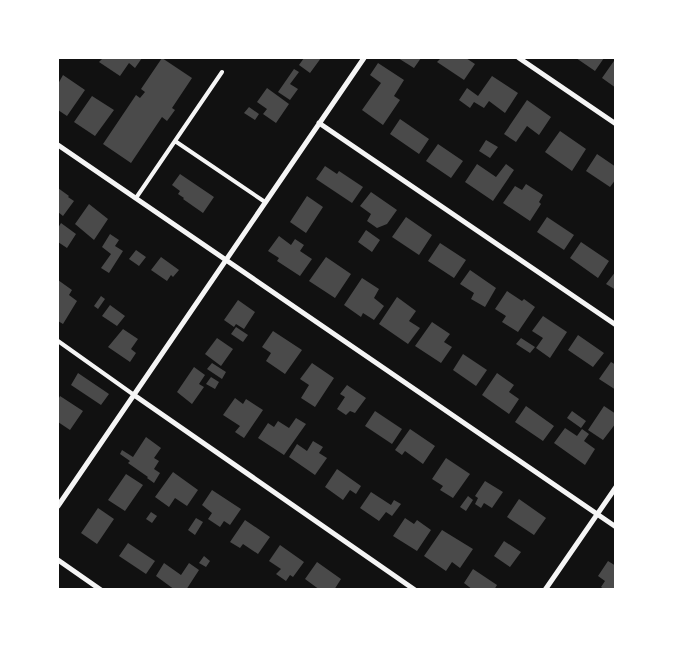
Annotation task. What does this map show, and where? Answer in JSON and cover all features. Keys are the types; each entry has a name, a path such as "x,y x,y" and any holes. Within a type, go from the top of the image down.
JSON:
{"street":[{"path":"58,506 364,58"},
{"path":"519,58 616,124"},
{"path":"319,123 616,325"},
{"path":"58,145 616,527"},
{"path":"134,394 414,590"},
{"path":"545,590 616,487"},
{"path":"58,560 101,590"}],"lane":[{"path":"136,198 222,72"},
{"path":"175,141 265,202"},
{"path":"58,341 134,394"}],"building":[{"path":"103,58 142,58 135,68 129,63 120,76 99,62"},
{"path":"162,58 192,78 172,108 175,110 167,121 162,117 131,163 103,144 136,95 140,98 145,92 141,89"},
{"path":"304,58 321,58 310,73 299,65"},
{"path":"398,58 421,58 414,68"},
{"path":"441,58 466,58 475,64 464,80 437,62"},
{"path":"576,58 604,58 595,71"},
{"path":"616,58 616,88 602,78"},
{"path":"378,63 404,80 394,96 400,100 383,125 362,110 381,83 370,75"},
{"path":"294,69 299,72 290,84 298,89 290,100 278,92"},
{"path":"63,75 85,90 67,116 58,110 58,84"},
{"path":"492,76 518,93 505,113 489,101 484,108 474,102 470,108 459,100 467,88 478,96"},
{"path":"267,88 289,104 276,123 263,114 267,109 257,102"},
{"path":"92,96 114,110 95,136 74,122"},
{"path":"527,100 551,117 539,135 527,126 516,142 504,134"},
{"path":"249,107 259,114 255,120 244,113"},
{"path":"400,119 429,139 419,154 390,134"},
{"path":"560,131 586,149 572,171 545,152"},
{"path":"486,140 498,147 490,158 479,151"},
{"path":"438,144 463,161 451,178 426,161"},
{"path":"597,154 616,167 616,179 610,187 586,171"},
{"path":"477,164 496,177 506,164 514,170 493,201 465,182"},
{"path":"325,166 337,174 339,171 363,187 352,203 316,179"},
{"path":"180,174 214,197 203,213 183,199 178,194 180,191 172,185"},
{"path":"526,184 543,195 539,202 541,204 530,221 503,203 515,186 522,190"},
{"path":"58,188 74,201 63,216 58,212"},
{"path":"371,192 397,210 387,224 377,228 367,221 371,214 360,206"},
{"path":"307,196 323,207 306,233 290,222"},
{"path":"89,204 108,219 94,240 75,224"},
{"path":"406,217 432,235 419,255 392,237"},
{"path":"547,217 574,235 564,250 537,232"},
{"path":"61,223 76,234 67,248 58,242 58,228"},
{"path":"366,230 380,240 372,252 358,242"},
{"path":"110,234 119,240 115,246 123,251 109,273 101,268 111,254 102,247"},
{"path":"279,236 291,245 295,239 304,245 300,251 312,259 300,276 277,261 279,258 268,251"},
{"path":"581,242 609,261 598,278 570,258"},
{"path":"440,243 466,260 454,278 428,261"},
{"path":"136,250 146,257 139,266 129,259"},
{"path":"161,257 179,270 173,277 171,275 167,281 151,270"},
{"path":"326,257 351,274 335,298 309,281"},
{"path":"470,270 496,288 485,307 471,299 474,293 460,284"},
{"path":"616,271 616,290 606,284"},
{"path":"362,278 379,289 374,298 384,306 374,320 363,313 361,317 344,305"},
{"path":"58,280 72,290 69,295 77,301 63,324 58,321"},
{"path":"507,291 535,307 518,332 502,322 506,316 495,309"},
{"path":"101,296 105,299 98,309 94,306"},
{"path":"397,297 416,311 409,321 420,328 408,344 379,324"},
{"path":"238,300 255,312 244,329 236,324 234,327 224,320"},
{"path":"110,305 125,316 117,326 102,316"},
{"path":"543,316 567,332 550,358 536,348 543,338 532,331"},
{"path":"432,322 450,334 444,342 452,347 441,363 415,346"},
{"path":"236,327 248,335 243,342 231,334"},
{"path":"123,329 138,339 131,349 136,353 130,362 108,347"},
{"path":"273,331 302,350 285,374 266,361 271,353 262,347"},
{"path":"578,335 604,353 593,367 568,350"},
{"path":"217,338 233,349 221,366 205,354"},
{"path":"521,338 535,347 530,353 516,344"},
{"path":"463,354 487,370 476,386 453,370"},
{"path":"611,362 616,365 616,390 599,379"},
{"path":"212,363 226,372 222,379 207,369"},
{"path":"312,363 334,378 315,407 301,398 309,385 300,379"},
{"path":"194,367 205,375 199,384 204,387 192,404 177,392"},
{"path":"78,373 109,394 101,405 71,385"},
{"path":"497,373 514,385 509,392 519,399 509,414 482,395"},
{"path":"211,377 219,382 215,389 206,384"},
{"path":"347,385 366,398 355,413 350,411 346,415 337,409 345,397 340,394"},
{"path":"60,396 83,411 70,430 58,422 58,400"},
{"path":"235,398 243,404 246,399 263,410 244,438 235,432 240,426 223,415"},
{"path":"526,406 554,426 543,441 515,422"},
{"path":"604,406 616,414 616,423 603,440 588,430"},
{"path":"375,411 402,429 392,444 365,426"},
{"path":"572,411 586,421 581,428 567,418"},
{"path":"296,418 306,424 284,455 258,438 268,423 274,427 278,421 289,428"},
{"path":"565,428 577,436 582,429 589,434 584,441 595,449 585,465 554,443"},
{"path":"410,429 435,446 423,464 405,451 402,455 395,450"},
{"path":"146,437 161,448 154,458 159,461 154,469 160,473 154,483 128,463 130,461 120,454 122,450 133,457"},
{"path":"313,441 323,447 319,453 327,458 315,475 289,457 297,444 307,451"},
{"path":"446,458 470,474 453,498 440,490 443,486 432,479"},
{"path":"337,469 361,486 356,494 350,490 343,500 325,487"},
{"path":"173,472 198,490 187,506 175,498 169,507 155,497"},
{"path":"126,474 143,485 125,511 108,500"},
{"path":"485,481 503,492 492,508 484,503 481,508 475,504 478,498 475,496"},
{"path":"212,490 241,509 230,525 224,521 220,527 208,519 212,513 202,505"},
{"path":"371,492 391,505 394,500 401,504 392,516 386,512 379,521 360,508"},
{"path":"468,496 473,500 466,511 460,507"},
{"path":"519,499 546,518 534,535 507,517"},
{"path":"98,508 114,519 97,544 81,533"},
{"path":"151,512 157,516 152,523 146,519"},
{"path":"196,518 203,522 195,535 188,530"},
{"path":"405,518 414,524 417,520 431,530 417,551 393,536"},
{"path":"245,520 270,537 258,554 243,544 240,548 230,542"},
{"path":"442,530 473,549 460,568 452,562 446,571 424,556"},
{"path":"504,541 521,552 510,567 494,556"},
{"path":"128,543 155,561 146,574 119,556"},
{"path":"280,545 304,562 293,577 290,575 286,581 276,574 281,569 269,561"},
{"path":"204,556 210,561 206,567 199,563"},
{"path":"608,561 616,566 616,588 613,590 605,590 601,587 605,581 598,576"},
{"path":"317,562 341,579 334,590 320,590 305,579"},
{"path":"164,563 181,575 189,563 199,570 186,590 175,590 156,576"},
{"path":"473,569 497,585 494,590 473,590 464,583"}]}
